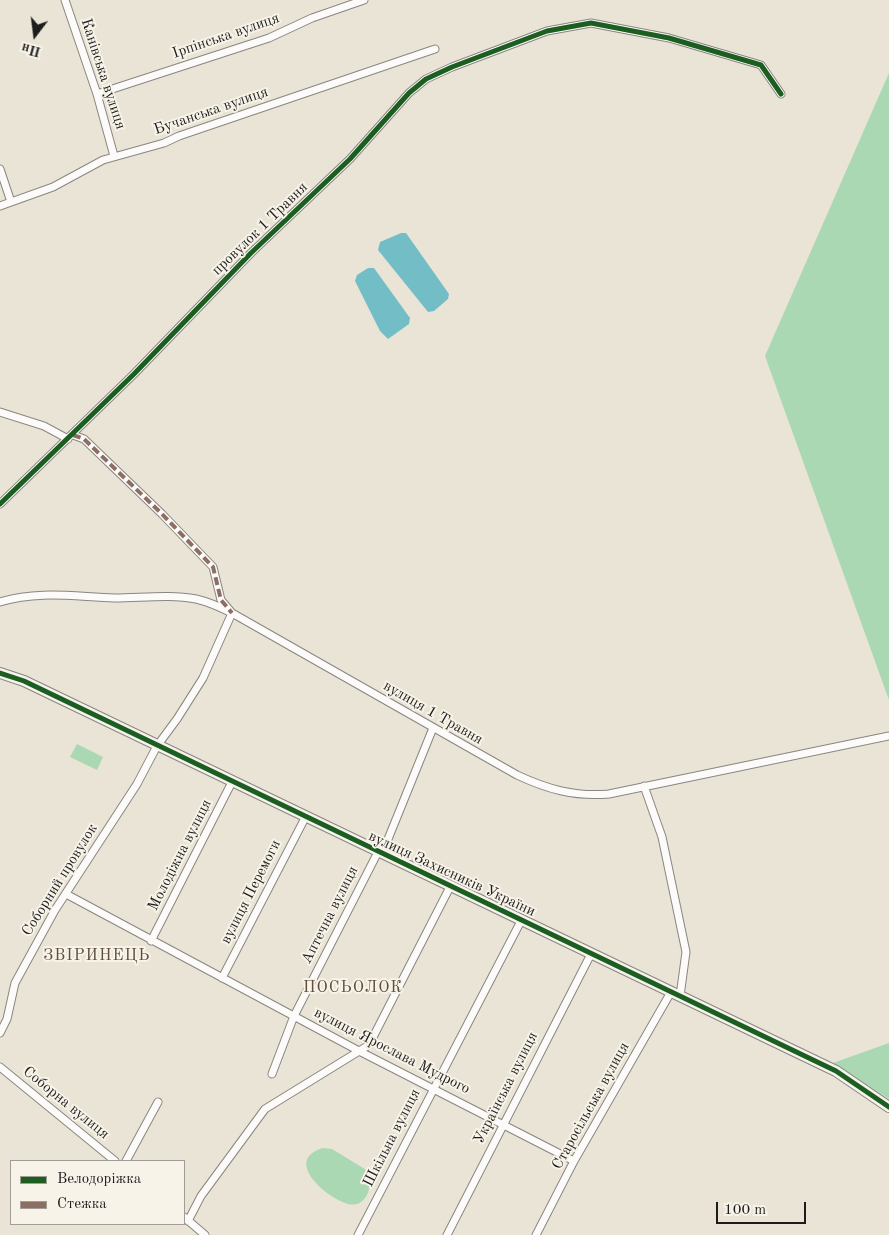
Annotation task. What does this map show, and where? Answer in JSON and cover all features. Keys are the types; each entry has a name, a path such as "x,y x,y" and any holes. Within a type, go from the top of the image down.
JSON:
{"street":[{"name":"Канівська вулиця","path":"65,0 97,94 114,156"},
{"name":"Ірпінська вулиця","path":"97,94 269,38 312,18 364,0"},
{"name":"провулок 1 Травня","path":"0,504 134,374 251,253 350,159 408,93 426,79 452,67 547,31 590,23 669,38 761,65 781,94"},
{"name":"Бучанська вулиця","path":"0,206 53,187 114,156 164,143 179,136 435,49"},
{"path":"0,169 11,202"},
{"path":"0,412 44,426 70,437 84,439 162,514 213,567 221,600 232,613"},
{"name":"вулиця 1 Травня","path":"0,602 27,595 54,594 115,598 185,597 210,603 232,613 516,775 560,792 586,796 889,736"},
{"name":"Соборний провулок","path":"0,1033 7,1019 15,983 55,910 137,784 157,746 203,678 232,613"},
{"name":"вулиця Захисників України","path":"0,672 836,1071 889,1107"},
{"name":"Аптечна вулиця","path":"272,1074 294,1016 380,853 434,728"},
{"name":"Молодіжна вулиця","path":"151,941 232,782"},
{"path":"644,786 662,838 686,952 675,994"},
{"name":"вулиця Перемоги","path":"222,978 305,818"},
{"path":"205,1235 195,1232 186,1219 201,1196 265,1109 359,1050 369,1046 450,887"},
{"name":"вулиця Ярослава Мудрого","path":"66,894 151,941 574,1161"},
{"name":"Шкільна вулиця","path":"358,1235 521,920"},
{"name":"Українська вулиця","path":"447,1235 591,954"},
{"name":"Старосільська вулиця","path":"536,1235 574,1161 675,994"},
{"name":"Соборна вулиця","path":"0,1067 114,1160"},
{"path":"127,1160 158,1102"}],"green space":[{"path":"889,73 889,700 765,356"},
{"path":"77,744 103,757 97,770 70,757"},
{"path":"889,1043 889,1099 833,1063"},
{"path":"323,1148 332,1149 368,1171 370,1177 369,1190 363,1200 352,1205 345,1203 319,1186 312,1177 307,1169 307,1161 312,1154"}],"water":[{"path":"401,233 406,233 449,294 448,299 434,311 428,312 378,250 380,242"},
{"path":"368,268 374,268 410,318 409,324 388,339 380,331 355,281 357,275"}],"marked path":[{"path":"73,435 84,439 162,514 213,567 221,600 232,613"}],"cycle path":[{"path":"0,504 134,374 251,253 350,159 409,93 426,79 452,67 547,31 591,23 669,38 761,65 781,94"},
{"path":"0,673 24,681 836,1071 889,1107"}],"district":[{"name":"ЗВІРИНЕЦЬ","path":"97,956"},
{"name":"ПОСЬОЛОК","path":"353,988"}]}
